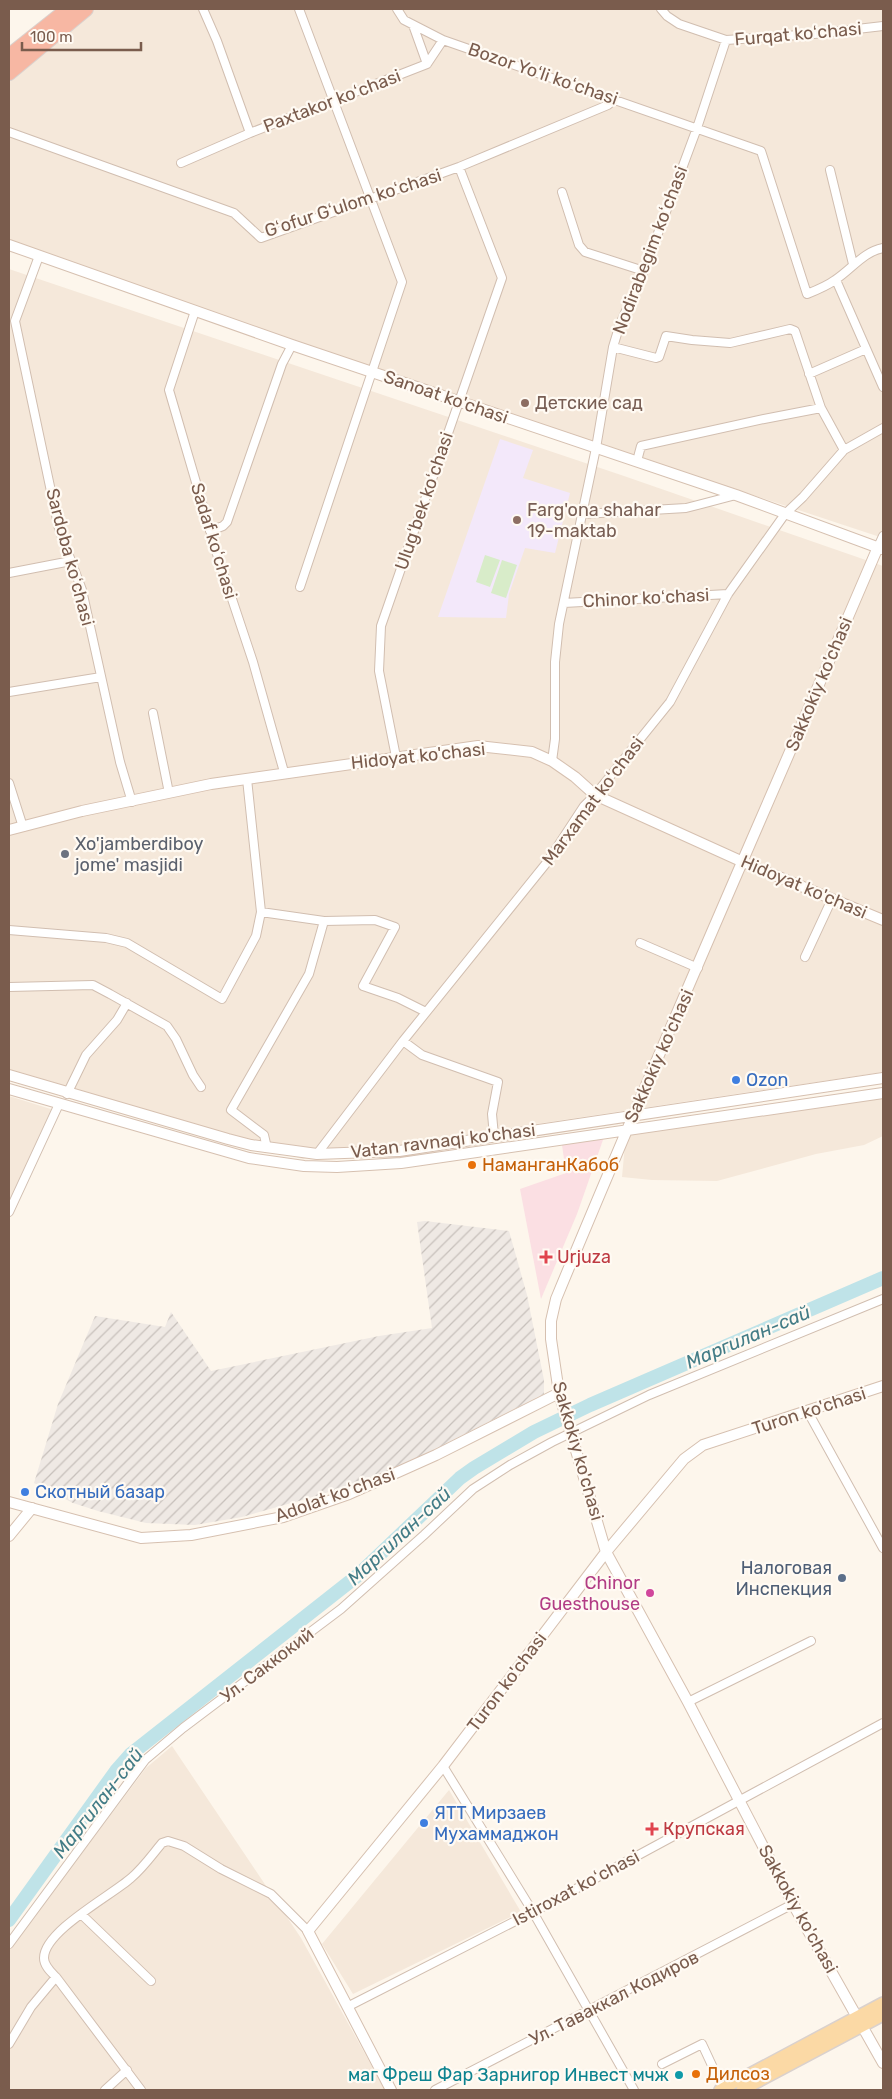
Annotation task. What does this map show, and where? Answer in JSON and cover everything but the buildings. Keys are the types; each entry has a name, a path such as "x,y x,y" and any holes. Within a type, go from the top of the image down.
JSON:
{"highway":[{"path":"9,56 68,9"},
{"path":"9,73 86,9"}],"main road":[{"path":"742,2090 861,2021 883,2003"},
{"path":"721,2090 861,2021 883,2015"}],"street":[{"name":"Paxtakor koʻchasi","path":"203,9 217,40 250,133 427,64"},
{"path":"299,9 402,282 374,372 300,587"},
{"name":"Bozor Yoʻli koʻchasi","path":"397,9 404,20 443,40 761,151 807,294 836,280"},
{"name":"Furqat koʻchasi","path":"661,9 667,16 679,24 726,40 814,34 883,26"},
{"path":"667,16 673,9"},
{"path":"413,25 427,64"},
{"path":"427,64 443,40"},
{"name":"Nodirabegim koʻchasi","path":"552,761 555,739 555,662 559,624 596,448 613,347 620,324 644,271 697,128 726,40"},
{"name":"Gʻofur Gʻulom koʻchasi","path":"9,132 234,213 261,238 459,167 608,105 614,99"},
{"path":"181,162 250,133"},
{"name":"Ulugʻbek koʻchasi","path":"396,757 379,672 381,626 502,278 459,167"},
{"path":"830,170 853,264"},
{"path":"562,192 579,245 585,252 644,271"},
{"name":"Sanoat ko'chasi","path":"9,245 292,345 736,495 880,549"},
{"path":"883,248 874,250 853,264 836,280 883,388"},
{"name":"Sardoba koʻchasi","path":"39,256 15,321 59,529 82,590 120,762 132,802"},
{"name":"Sadaf koʻchasi","path":"195,311 169,390 210,531 254,662 284,772"},
{"path":"613,347 656,358 659,357 666,336 730,343 790,329 795,331 821,408 844,450"},
{"path":"210,531 223,526 227,522 282,364 292,345"},
{"path":"809,374 866,349"},
{"path":"637,461 641,446 764,418 821,408"},
{"name":"Marxamat koʻchasi","path":"317,1154 403,1041 548,861 584,806 670,702 728,594 785,514 804,497 844,450 883,428"},
{"path":"583,514 686,508 736,495"},
{"name":"Sakkokiy ko'chasi","path":"883,536 880,549 632,1115 556,1299 551,1321 551,1339 559,1393 606,1552 688,1702 793,1904 861,2021 883,2063"},
{"path":"9,573 71,562"},
{"name":"Chinor koʻchasi","path":"564,603 728,594"},
{"path":"9,692 101,678"},
{"path":"153,713 170,793"},
{"name":"Hidoyat ko'chasi","path":"9,830 38,821 170,793 284,772 478,746 532,752 552,761 575,777 595,795 743,862 883,920"},
{"path":"9,930 106,938 126,943 222,999 256,936 261,912 247,779"},
{"path":"9,783 23,827"},
{"path":"806,957 832,899"},
{"path":"261,912 324,921 375,920 395,927 362,986 398,998 426,1012"},
{"path":"267,1148 264,1135 231,1110 309,974 324,921"},
{"path":"640,943 698,968"},
{"path":"9,987 93,985 167,1026 176,1039 193,1076 201,1087"},
{"path":"67,1094 86,1055 117,1020 127,1003"},
{"path":"403,1041 422,1055 498,1082 492,1114 494,1136"},
{"name":"Vatan ravnaqi ko'chasi","path":"9,1076 228,1140 267,1148 317,1154 399,1150 883,1078"},
{"path":"36,1098 40,1086"},
{"name":"Vatan ravnaqi ko'chasi","path":"9,1089 249,1158 304,1166 337,1167 401,1163 883,1093"},
{"path":"9,1212 58,1104"},
{"name":"Ул. Саккокий","path":"9,1944 144,1760 183,1728 342,1608 424,1535 473,1488 510,1465 570,1433 649,1395 883,1299"},
{"name":"Turon ko'chasi","path":"308,1931 443,1766 606,1552 693,1451 883,1386"},
{"name":"Adolat koʻchasi","path":"9,1502 141,1538 191,1535 283,1517 349,1494 436,1456 559,1393"},
{"path":"808,1412 883,1548"},
{"path":"9,1536 32,1508"},
{"path":"688,1702 811,1641"},
{"name":"Istiroxat koʻchasi","path":"347,2007 533,1912 883,1724"},
{"path":"443,1766 533,1912 634,2090"},
{"path":"142,2090 47,1966 44,1959 46,1950 57,1934 81,1914 131,1879 162,1843 168,1841 184,1846 221,1869 271,1894 308,1931 391,2090"},
{"name":"Ул. Таваккал Кодиров","path":"435,2090 793,1904"},
{"path":"81,1914 151,1981"},
{"path":"9,2044 31,2006 56,1977"},
{"path":"662,2064 702,2044 721,2090"},
{"path":"105,2090 127,2070"}],"shaded area":[{"path":"87,9 883,9 883,538 350,362 9,241 9,73"},
{"path":"9,269 624,476 883,566 883,1072 303,1159 9,1074"},
{"name":"Farg'ona shahar 19-maktab","path":"500,439 533,450 523,478 570,493 555,553 525,548 509,594 506,618 438,617"},
{"path":"9,1096 54,1110 9,1214"},
{"path":"883,1098 883,1136 864,1145 816,1154 717,1181 652,1180 622,1177 626,1134"},
{"name":"Urjuza","path":"604,1137 577,1214 541,1299 520,1189 566,1173 562,1145"},
{"path":"425,1221 509,1231 527,1295 544,1380 544,1394 404,1465 320,1495 242,1517 195,1525 146,1523 73,1503 34,1483 58,1404 95,1316 165,1327 171,1312 211,1371 379,1336 432,1328 417,1222"},
{"path":"172,1746 301,1938 385,2090 9,2090 9,1950 146,1768"},
{"path":"449,1790 521,1912 353,1994 322,1944"}],"green space":[{"path":"485,555 500,560 490,587 476,582"},
{"path":"502,560 517,565 506,598 491,593"}],"waterway":[{"name":"Маргилан-сай","path":"9,1920 116,1771 131,1754 357,1576 460,1478 534,1432 590,1405 883,1278"}],"place":[{"name":"Детские сад","path":"525,403"},
{"name":"Farg'ona shahar 19-maktab","path":"517,520"},
{"name":"Xo'jamberdiboy jome' masjidi","path":"65,854"},
{"name":"Ozon","path":"736,1080"},
{"name":"НаманганКабоб","path":"472,1165"},
{"name":"Urjuza","path":"546,1257"},
{"name":"Скотный базар","path":"25,1492"},
{"name":"Налоговая Инспекция","path":"842,1578"},
{"name":"Chinor Guesthouse","path":"650,1593"},
{"name":"ЯТТ Мирзаев Мухаммаджон","path":"424,1823"},
{"name":"Крупская","path":"652,1829"},
{"name":"Дилсоз","path":"696,2074"},
{"name":"маг Фреш Фар Зарнигор Инвест мчж","path":"679,2075"}]}
